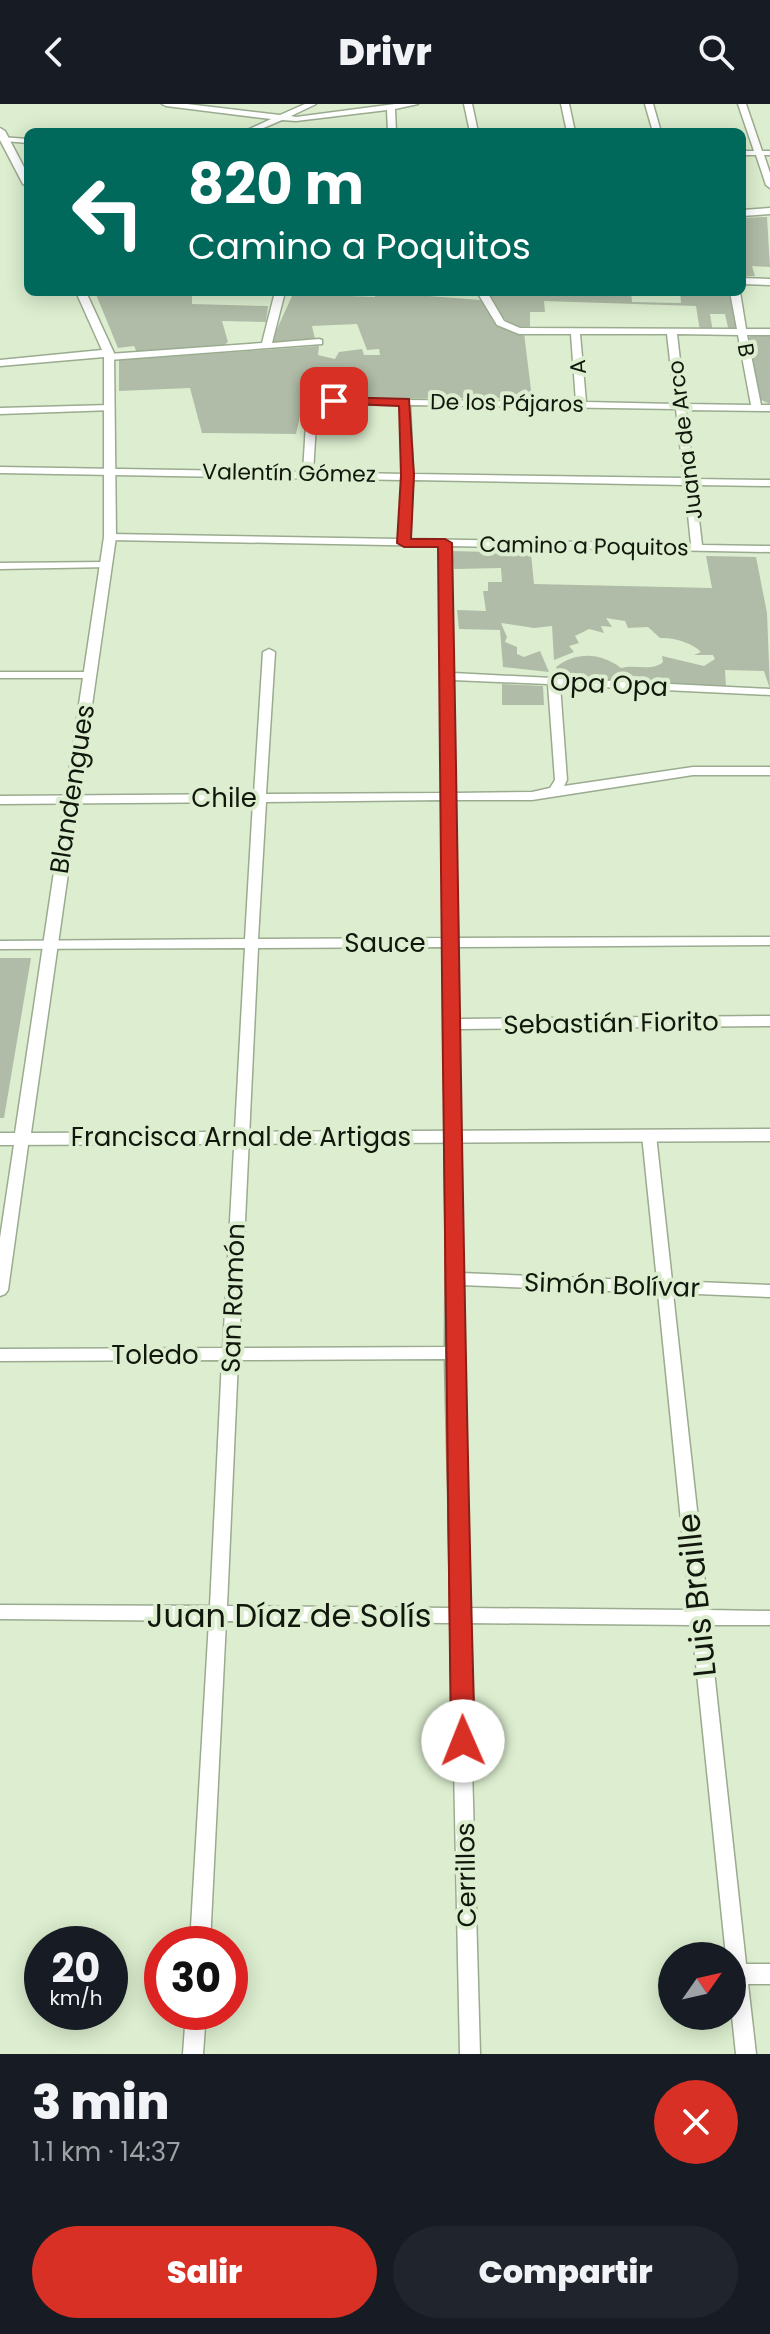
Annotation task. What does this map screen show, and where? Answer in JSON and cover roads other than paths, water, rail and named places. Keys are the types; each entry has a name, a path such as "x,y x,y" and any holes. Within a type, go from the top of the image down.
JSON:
{"street":[{"path":"166,104 296,119 414,104"},
{"path":"256,128 312,104"},
{"path":"468,104 473,128"},
{"path":"565,104 570,128"},
{"path":"649,104 656,128"},
{"path":"742,104 770,185"},
{"path":"391,107 392,128"},
{"path":"275,128 296,119"},
{"path":"2,135 24,140"},
{"path":"2,135 24,176"},
{"path":"746,153 770,153"},
{"path":"746,213 770,211"},
{"path":"746,281 770,282"},
{"name":"Blandengues","path":"0,1290 110,537 109,355 83,296"},
{"path":"267,341 279,296"},
{"path":"484,296 500,323 519,331 770,332"},
{"name":"B","path":"736,296 756,407"},
{"name":"A","path":"575,332 581,403"},
{"name":"Juana de Arco","path":"672,333 697,547"},
{"path":"0,363 229,347 267,341 319,342"},
{"name":"De los Pájaros","path":"308,473 312,408 327,401 770,408"},
{"path":"404,543 408,475 405,402"},
{"path":"0,411 110,408"},
{"name":"Valentín Gómez","path":"0,470 111,469 770,483"},
{"name":"Camino a Poquitos","path":"110,537 770,549"},
{"name":"Cerrillos","path":"445,543 454,1136 453,1353 470,2054"},
{"path":"0,566 106,565"},
{"name":"San Ramón","path":"201,1926 220,1615 249,944 269,652"},
{"path":"0,675 90,675"},
{"name":"Opa Opa","path":"448,676 770,692"},
{"path":"554,681 561,780 555,791"},
{"name":"Chile","path":"0,800 532,796 693,771 770,771"},
{"name":"Sauce","path":"0,945 770,941"},
{"name":"Sebastián Fiorito","path":"452,1024 770,1021"},
{"name":"Luis Braille","path":"649,1135 734,1942"},
{"name":"Francisca Arnal de Artigas","path":"0,1139 770,1135"},
{"name":"Simón Bolívar","path":"455,1279 770,1291"},
{"name":"Toledo","path":"0,1355 453,1353"},
{"name":"Juan Díaz de Solís","path":"0,1612 770,1618"},
{"path":"746,1974 770,1974"},
{"path":"193,2054 195,2030"},
{"name":"Luis Braille","path":"744,2030 746,2054"}]}
